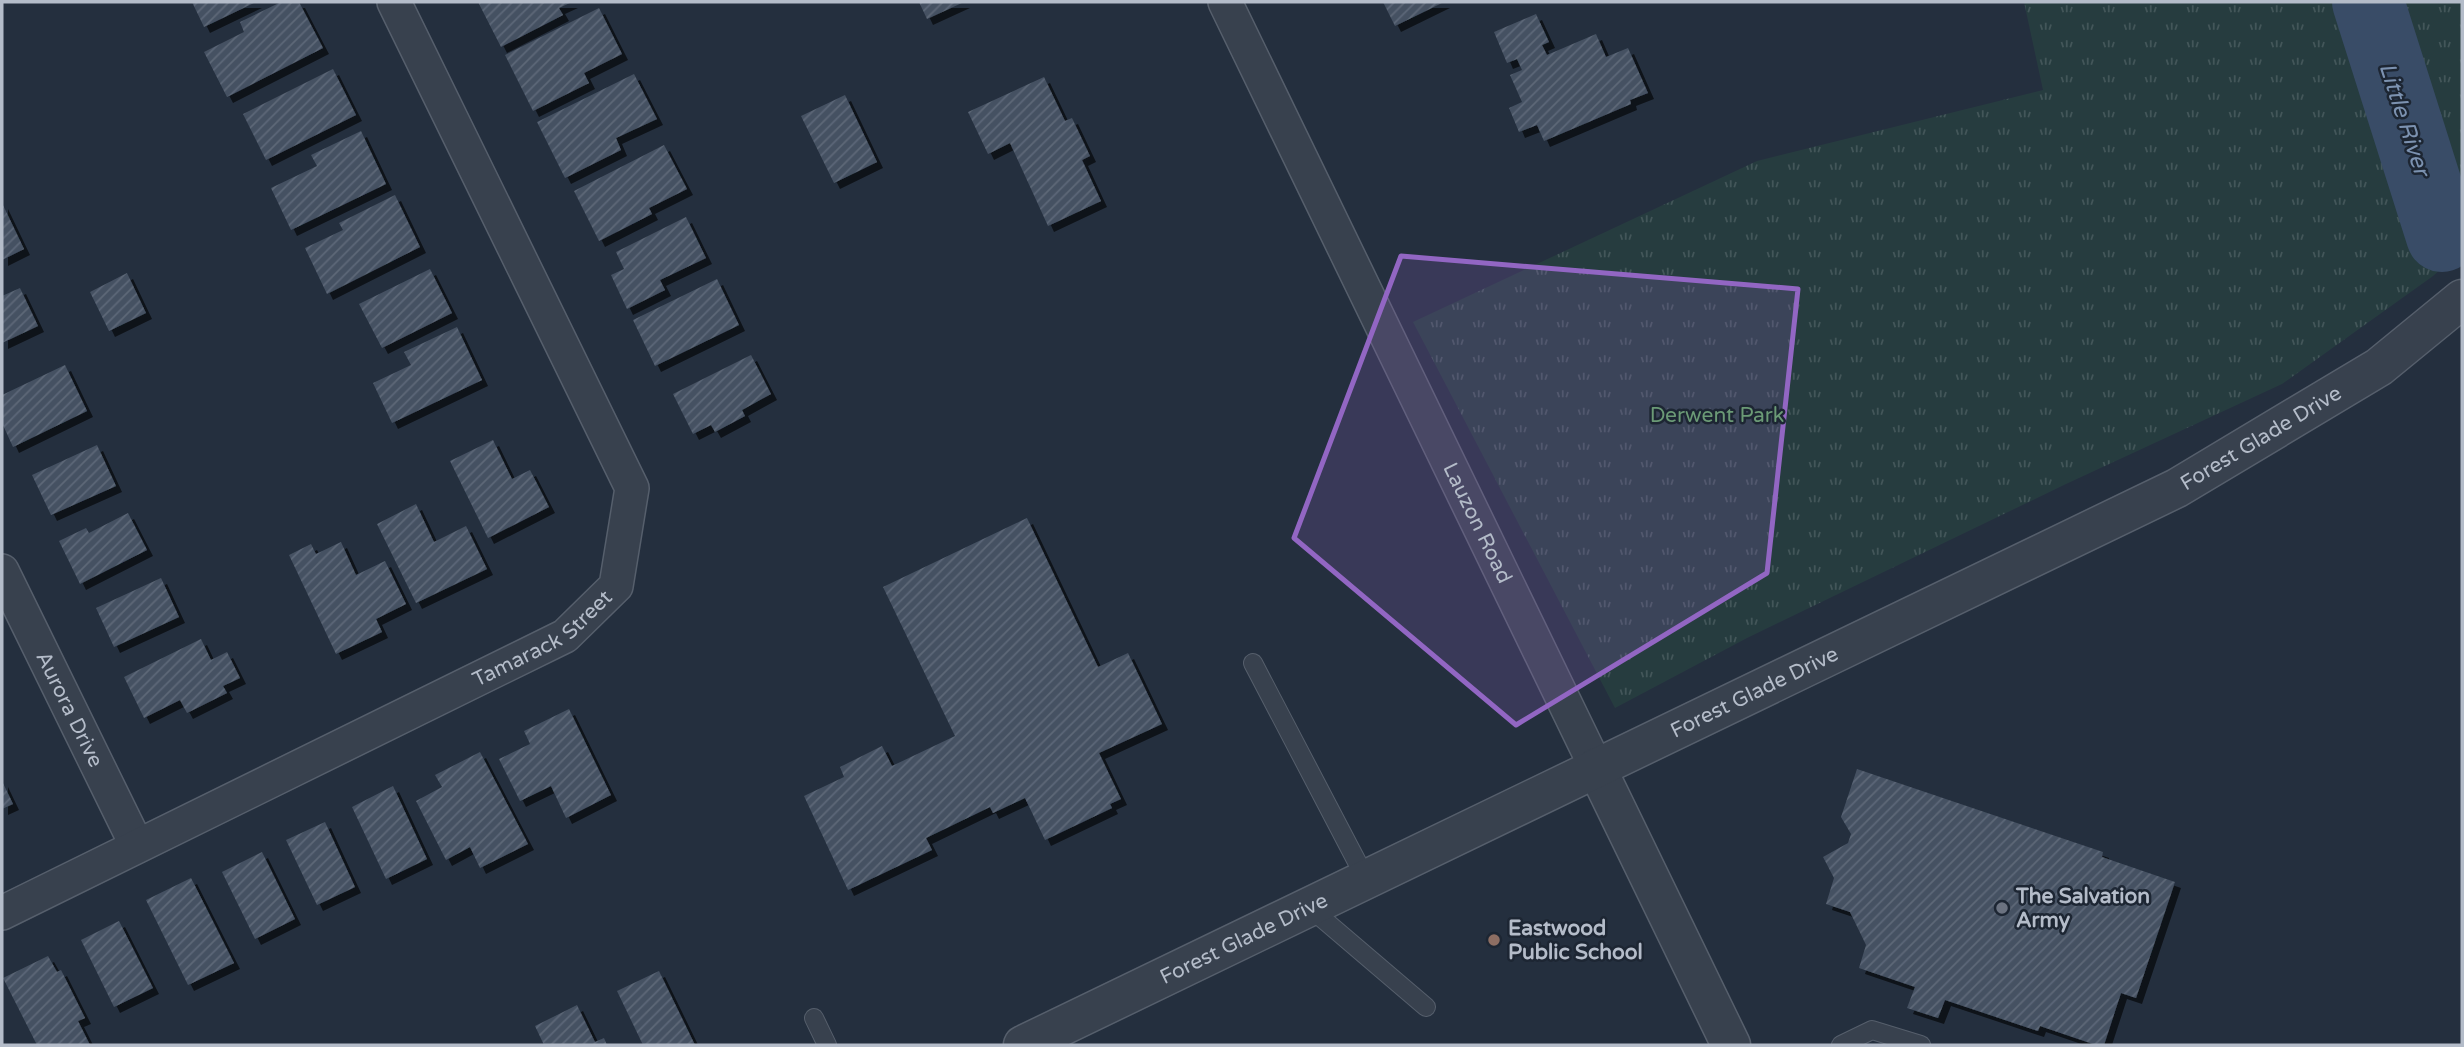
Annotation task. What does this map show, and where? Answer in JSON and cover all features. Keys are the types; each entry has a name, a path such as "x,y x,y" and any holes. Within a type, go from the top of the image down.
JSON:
{"street":[{"name":"Tamarack Street","path":"2,912 565,636 616,586 632,488 394,2"},
{"name":"Lauzon Road","path":"1224,2 1731,1045"},
{"name":"Forest Glade Drive","path":"1023,1045 2176,488 2379,367 2462,299"},
{"name":"Aurora Drive","path":"2,571 137,846"}],"lane":[{"path":"1253,663 1367,881"},
{"path":"1310,908 1426,1007"},
{"path":"814,1018 827,1045"},
{"path":"1840,1045 1872,1030 1921,1045"}],"highlighted area":[{"path":"1401,256 1798,289 1767,573 1516,725 1294,538"}],"green space":[{"name":"Derwent Park","path":"2024,2 2462,2 2462,250 2433,276 2282,384 2066,484 1747,638 1615,708 1413,322 1757,161 2043,90"}],"building":[{"path":"192,2 256,2 204,27"},
{"path":"281,2 299,2 323,48 227,97 204,52 244,32 240,22"},
{"path":"478,2 572,2 559,8 563,15 501,47"},
{"path":"919,2 964,2 927,19"},
{"path":"1383,2 1444,2 1395,26"},
{"path":"599,8 622,54 584,73 589,83 533,111 505,55"},
{"path":"1536,14 1549,42 1542,45 1547,55 1596,34 1606,57 1628,48 1648,93 1630,100 1631,104 1544,141 1537,125 1519,132 1509,108 1522,102 1510,75 1522,70 1517,59 1507,63 1494,32"},
{"path":"333,69 356,115 266,160 243,114"},
{"path":"634,74 657,119 616,138 621,150 565,178 537,122"},
{"path":"1044,77 1065,121 1072,118 1090,156 1082,160 1101,201 1048,226 1010,143 988,154 968,112"},
{"path":"845,95 877,162 834,183 801,116"},
{"path":"361,131 386,184 291,230 271,188 317,166 311,155"},
{"path":"664,145 687,189 649,208 652,214 599,241 574,191"},
{"path":"395,195 420,247 327,294 305,248 343,230 339,223"},
{"path":"2,203 24,249 2,260"},
{"path":"686,217 706,258 660,280 665,290 627,309 611,275 624,269 616,252"},
{"path":"430,269 452,313 382,348 359,304"},
{"path":"127,273 146,313 109,331 90,292"},
{"path":"717,279 739,325 655,366 633,320"},
{"path":"20,288 38,326 2,343 2,296"},
{"path":"457,327 482,380 392,423 373,383 411,365 404,352"},
{"path":"751,355 771,394 742,410 745,416 715,432 711,425 693,434 673,394"},
{"path":"65,365 87,411 13,447 2,423 2,395"},
{"path":"493,440 512,479 530,470 549,507 488,538 450,461"},
{"path":"97,445 116,486 51,515 32,475"},
{"path":"416,504 434,542 466,526 487,569 416,603 377,524"},
{"path":"128,513 147,550 80,584 59,541 86,528 89,533"},
{"path":"1027,518 1098,667 1128,653 1162,724 1099,753 1121,799 1110,804 1112,808 1045,840 1025,798 993,813 990,807 926,838 932,850 848,890 804,796 844,777 840,767 882,746 892,766 955,736 883,587"},
{"path":"341,542 356,575 385,561 406,604 376,619 382,632 336,654 289,555 311,544 316,554"},
{"path":"161,578 179,617 114,647 96,608"},
{"path":"201,639 211,660 227,652 240,678 223,686 227,693 187,713 180,700 144,718 124,677"},
{"path":"569,709 611,795 566,818 551,786 520,801 499,759 530,744 524,731"},
{"path":"480,752 528,844 480,868 470,847 446,860 416,801 442,787 435,775"},
{"name":"The Salvation Army","path":"1857,769 2103,852 2102,857 2175,882 2136,998 2121,993 2104,1045 2096,1045 2040,1026 2038,1031 1945,1000 1938,1018 1907,1008 1915,987 1859,968 1866,945 1850,912 1826,904 1834,878 1823,857 1848,843 1851,834 1841,817"},
{"path":"2,781 13,804 2,809"},
{"path":"393,786 427,859 386,879 352,807"},
{"path":"325,822 355,887 317,905 286,840"},
{"path":"262,852 295,919 255,939 222,872"},
{"path":"191,878 234,963 188,985 146,900"},
{"path":"119,921 153,988 114,1007 81,940"},
{"path":"48,956 57,972 61,970 85,1018 78,1021 90,1045 37,1045 3,978"},
{"path":"659,971 695,1045 643,1045 617,991"},
{"path":"577,1005 595,1042 604,1038 607,1045 544,1045 535,1026"}],"waterway":[{"name":"Little River","path":"2368,2 2442,236"}],"place":[{"name":"The Salvation Army","path":"2002,908"},
{"name":"Eastwood Public School","path":"1494,940"}]}
